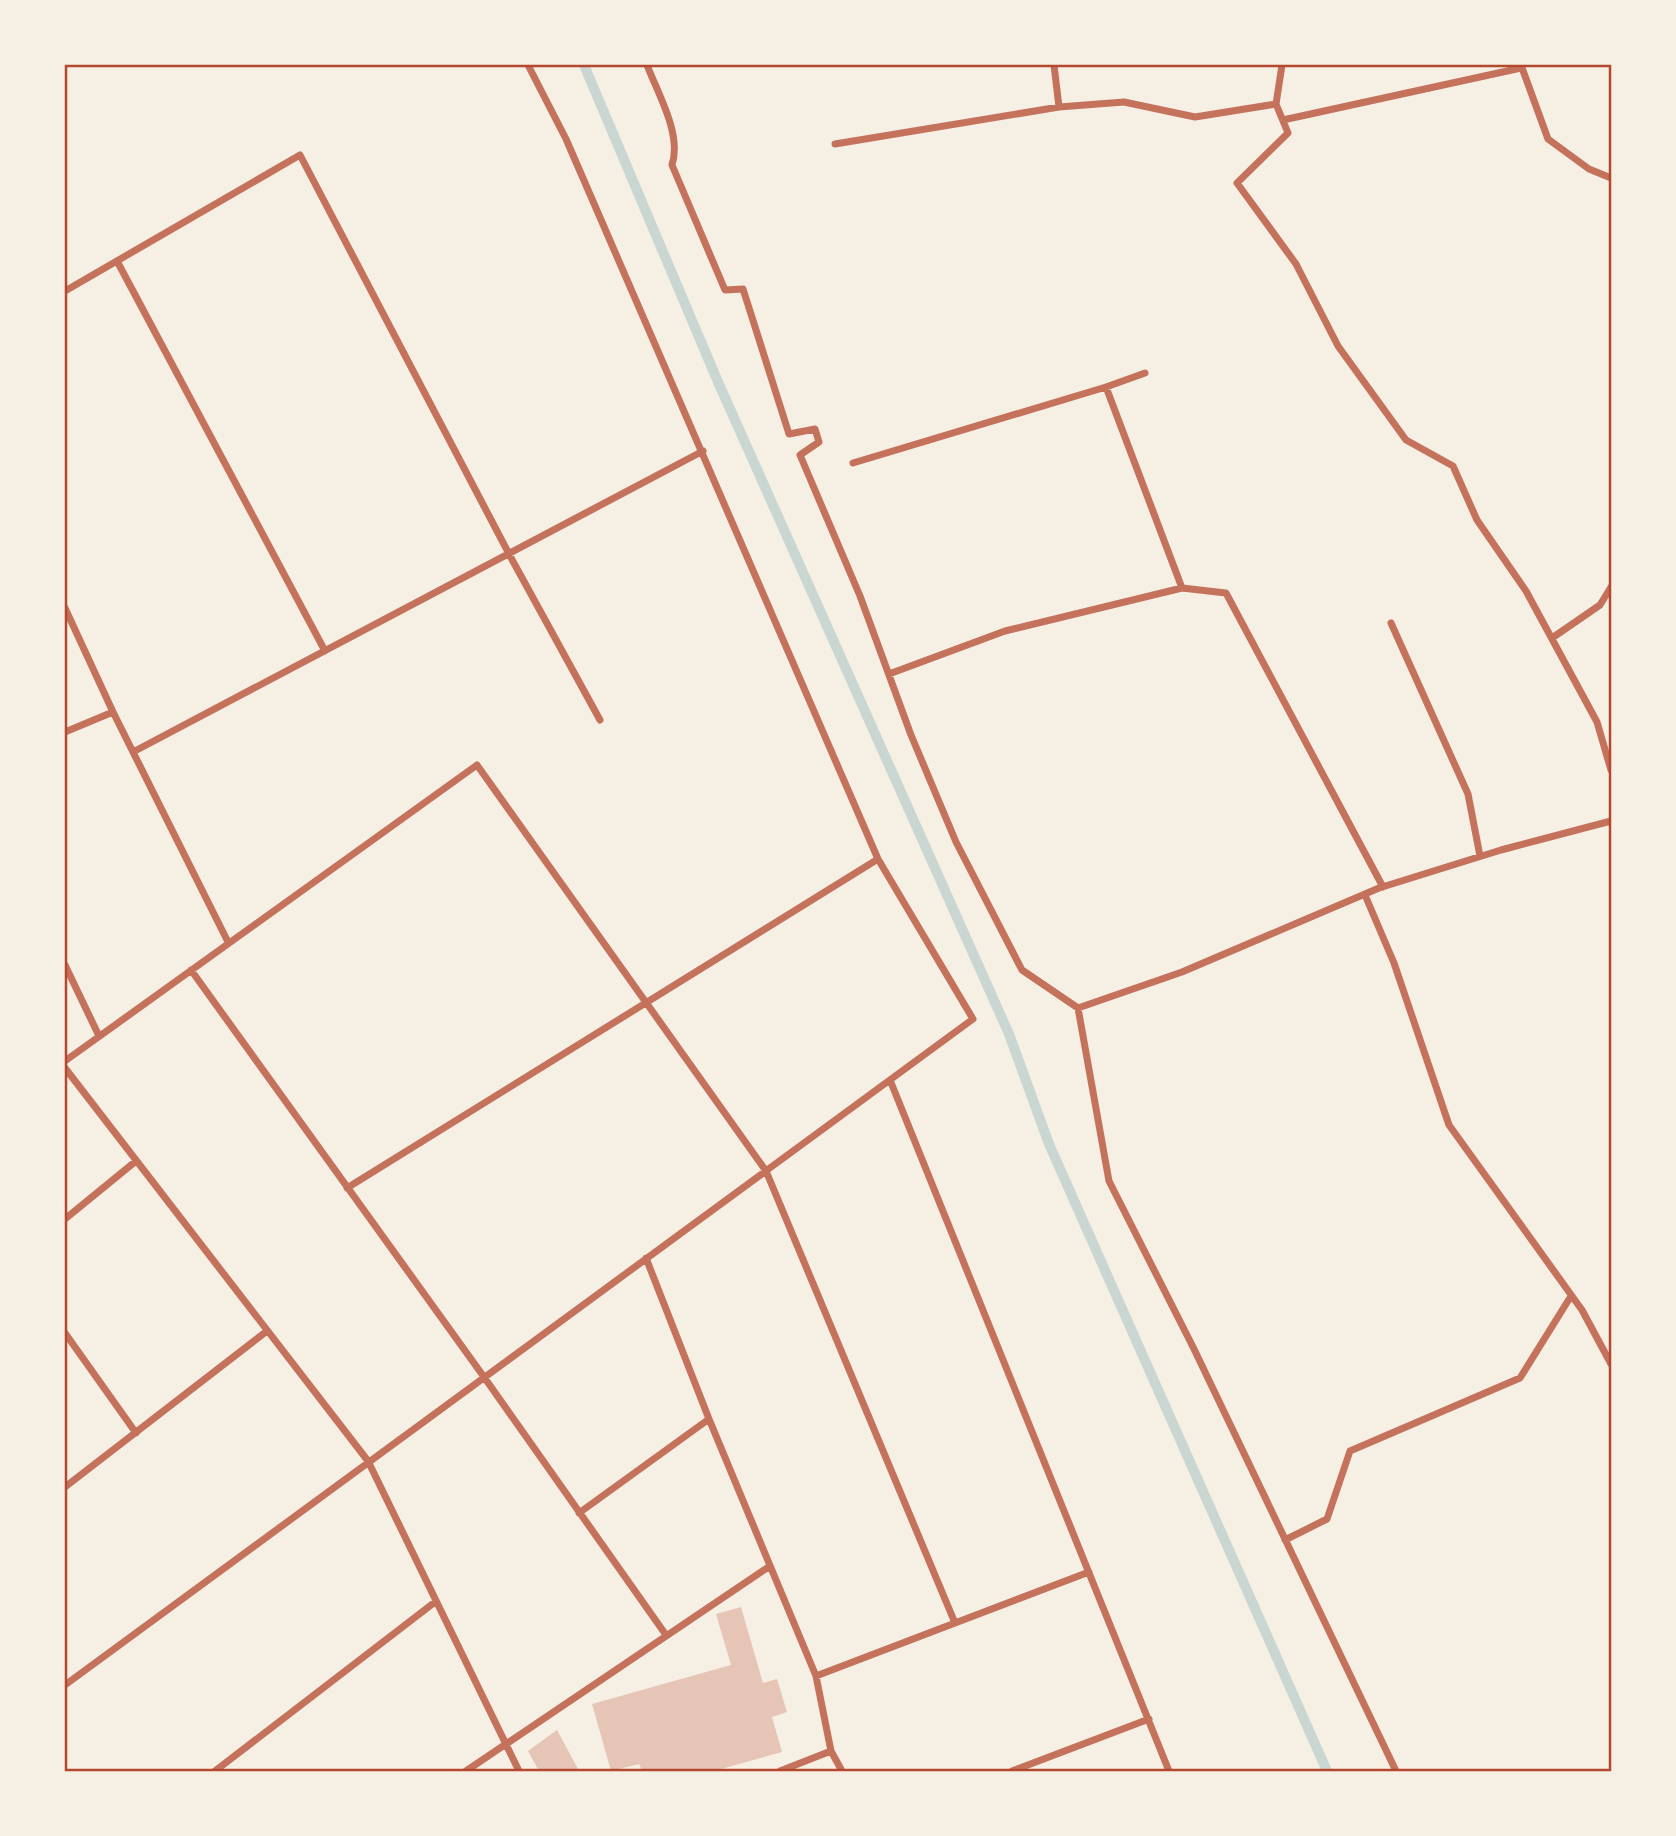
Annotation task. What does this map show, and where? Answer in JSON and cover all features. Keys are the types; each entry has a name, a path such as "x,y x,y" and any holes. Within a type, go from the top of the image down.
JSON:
{"street":[{"path":"65,1685 973,1019 878,859 566,139 528,65"},
{"path":"647,65 677,151 672,164 725,290 743,289 789,434 815,429 819,442 800,455 860,596 911,735 956,842 1022,970 1078,1008 1109,1181 1194,1349 1396,1771"},
{"path":"1054,65 1059,107"},
{"path":"1282,65 1276,104 1289,133 1237,183 1296,264 1338,346 1406,440 1453,466 1477,520 1527,591 1597,722 1611,770"},
{"path":"1283,120 1521,66 1548,139 1589,169 1611,178"},
{"path":"835,144 1059,107 1124,102 1195,117 1276,104"},
{"path":"65,290 300,155 509,554 600,720"},
{"path":"117,261 325,651"},
{"path":"853,463 1145,373"},
{"path":"1106,387 1182,588"},
{"path":"133,752 703,451"},
{"path":"1552,638 1600,605 1611,587"},
{"path":"889,674 1005,631 1182,588 1226,593 1383,887"},
{"path":"65,608 113,712 228,942"},
{"path":"1391,623 1468,794 1480,856"},
{"path":"65,732 113,712"},
{"path":"65,1061 477,765 766,1171 955,1623"},
{"path":"1078,1008 1182,972 1383,887 1480,856 1611,821"},
{"path":"347,1188 878,859"},
{"path":"1365,895 1394,962 1449,1125 1571,1296 1611,1364"},
{"path":"65,965 99,1036"},
{"path":"191,970 666,1635"},
{"path":"65,1068 368,1461 519,1771"},
{"path":"890,1080 1169,1771"},
{"path":"65,1219 136,1161"},
{"path":"646,1258 709,1419 816,1676 831,1751 842,1771"},
{"path":"1285,1540 1328,1519 1350,1451 1520,1378 1571,1296"},
{"path":"65,1487 267,1331"},
{"path":"65,1333 136,1433"},
{"path":"579,1513 709,1419"},
{"path":"466,1771 770,1566"},
{"path":"816,1676 1089,1572"},
{"path":"215,1771 435,1602"},
{"path":"1014,1771 1149,1719"},
{"path":"780,1771 831,1751"}],"building":[{"path":"741,1607 763,1683 777,1679 787,1712 772,1717 782,1752 714,1771 642,1771 639,1764 611,1771 592,1704 731,1665 716,1614"},
{"path":"557,1730 579,1771 539,1771 528,1751"}],"waterway":[{"path":"584,65 718,382 1009,1034 1049,1144 1327,1771"}]}
